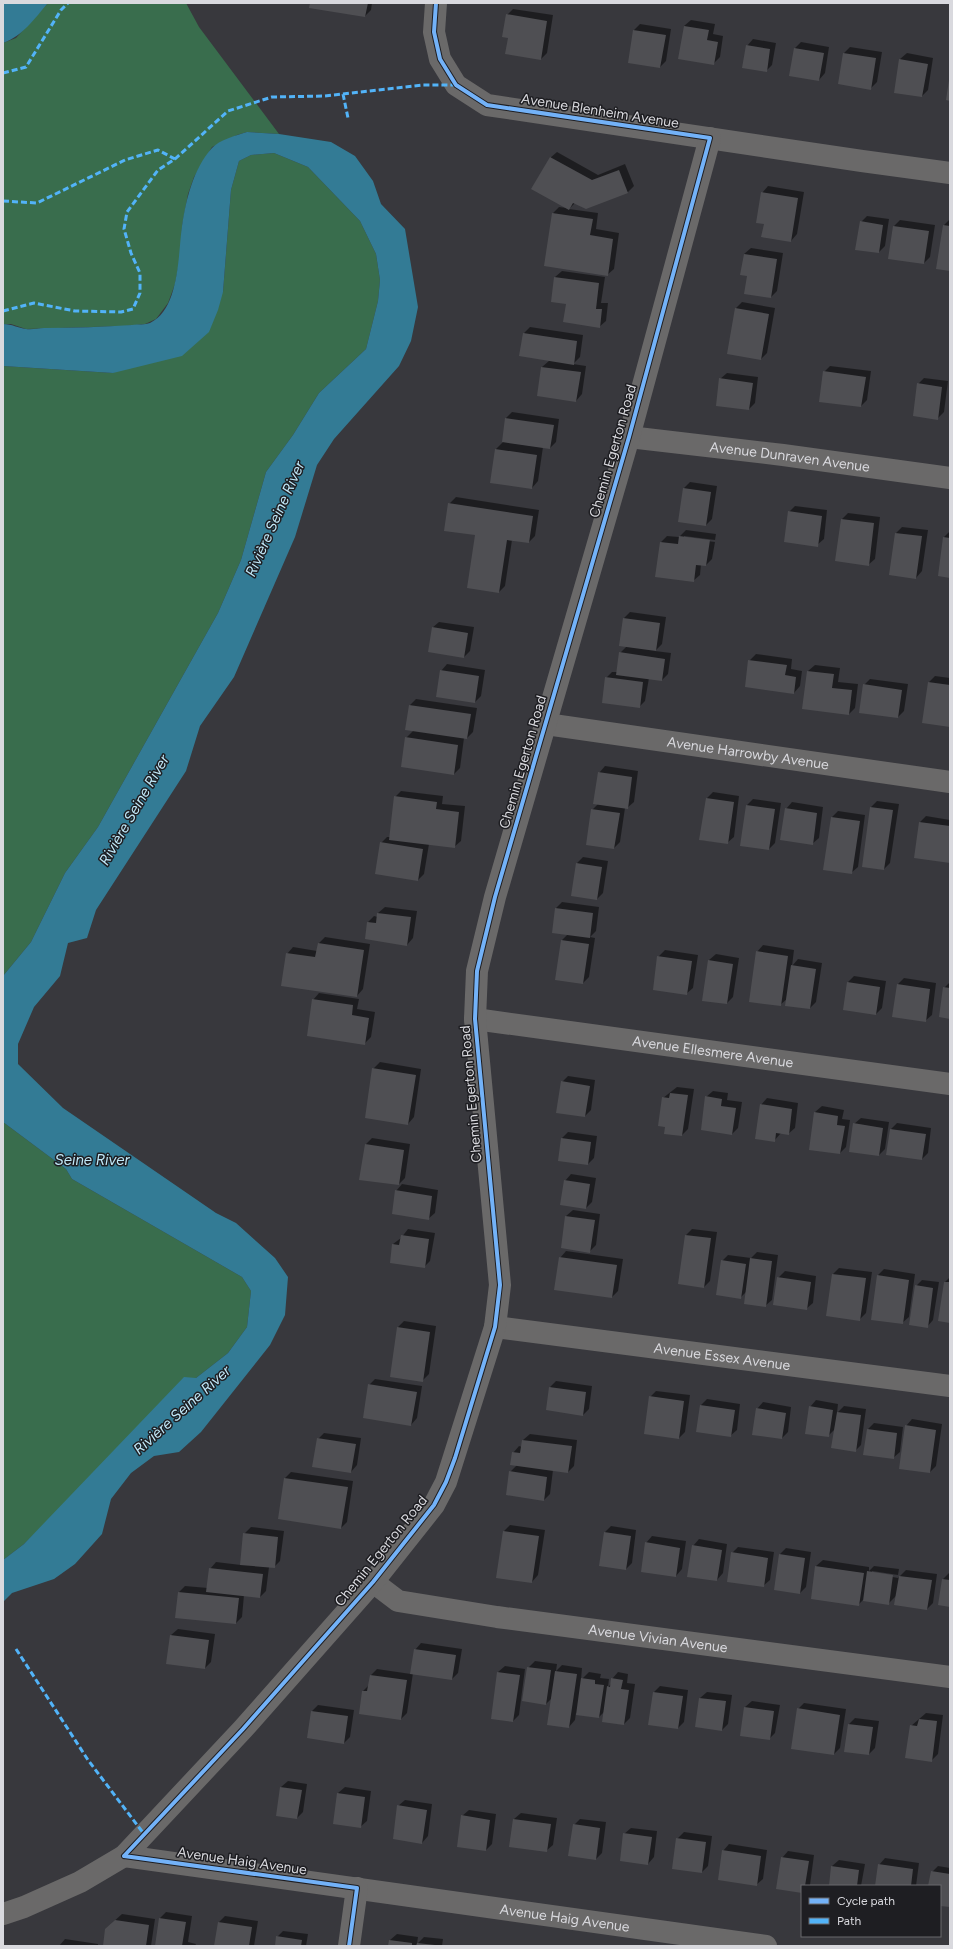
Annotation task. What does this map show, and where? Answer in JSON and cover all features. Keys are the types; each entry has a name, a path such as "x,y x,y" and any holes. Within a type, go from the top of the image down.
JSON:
{"street":[{"name":"Avenue Blenheim Avenue","path":"436,3 434,32 440,59 456,85 487,105 950,173"},
{"name":"Chemin Egerton Road","path":"3,1914 24,1907 80,1882 124,1856 243,1728 373,1582 434,1505 446,1482 495,1326 500,1285 475,1019 476,971 495,897 629,437 710,138"},
{"name":"Avenue Dunraven Avenue","path":"629,437 783,455 950,478"},
{"name":"Avenue Harrowby Avenue","path":"546,724 950,782"},
{"name":"Avenue Ellesmere Avenue","path":"475,1019 950,1084"},
{"name":"Avenue Essex Avenue","path":"495,1326 950,1386"},
{"name":"Avenue Vivian Avenue","path":"373,1582 398,1600 405,1602 497,1617 950,1677"},
{"name":"Avenue Haig Avenue","path":"124,1856 766,1946"},
{"path":"349,1946 357,1888"}],"green space":[{"path":"48,3 186,3 199,27 279,134 247,132 212,147 194,177 188,194 182,226 181,252 175,284 168,303 156,319 145,324 26,329 11,324 3,324 3,43 16,38"},
{"path":"274,153 308,167 360,221 376,254 380,280 378,301 366,349 319,393 293,435 266,472 241,560 218,613 98,827 65,873 31,942 3,976 3,366 113,373 223,292 231,190 239,161 251,155"},
{"path":"3,1122 66,1169 72,1179 242,1277 251,1291 247,1327 228,1353 196,1378 24,1544 3,1560"}],"water":[{"path":"3,3 48,3 23,31 17,36 3,43"},
{"name":"Seine River","path":"247,132 279,134 331,142 355,156 373,181 381,204 405,229 418,307 411,341 399,366 334,439 317,465 295,537 234,677 200,726 186,771 96,910 87,938 68,943 60,976 34,1007 18,1044 18,1064 63,1108 216,1213 236,1223 275,1258 288,1277 285,1315 270,1345 201,1432 179,1452 154,1456 131,1473 111,1499 102,1534 75,1564 54,1579 12,1593 3,1602 3,1560 24,1544 184,1377 196,1378 228,1353 247,1327 251,1291 242,1277 72,1179 66,1169 3,1122 3,976 31,942 65,873 98,827 218,613 241,560 266,472 293,435 319,393 366,349 378,301 380,280 376,254 360,221 308,167 274,153 251,155 239,161 231,190 223,292 218,310 209,332 182,356 113,373 3,366 3,324 28,329 77,328 148,324 160,316 167,306 176,279 182,226 188,195 195,175 205,156 215,145 228,138"}],"building":[{"path":"310,3 368,3 365,17 309,8"},
{"path":"506,14 547,21 541,60 505,54 508,38 502,37"},
{"path":"684,26 709,30 707,40 718,42 714,65 678,59"},
{"path":"633,30 666,35 660,68 628,63"},
{"path":"746,45 770,49 767,72 742,68"},
{"path":"794,48 824,53 819,81 789,76"},
{"path":"843,53 876,58 871,90 838,84"},
{"path":"899,59 928,64 922,97 894,93"},
{"path":"950,80 950,101 946,100"},
{"path":"550,157 592,180 619,170 628,193 586,209 573,203 569,210 531,189"},
{"path":"761,192 798,198 791,242 761,237 764,224 756,223"},
{"path":"552,213 593,219 590,235 613,239 608,276 544,266"},
{"path":"860,221 883,225 879,253 855,250"},
{"path":"943,225 950,226 950,271 936,269"},
{"path":"893,226 929,231 924,264 888,259"},
{"path":"744,254 777,259 771,298 744,294 747,276 740,275"},
{"path":"554,277 599,283 596,309 602,309 600,328 563,322 566,304 551,302"},
{"path":"735,308 769,314 761,360 727,354"},
{"path":"523,333 577,341 574,365 519,356"},
{"path":"541,367 581,372 576,402 537,396"},
{"path":"823,371 866,377 861,407 819,402"},
{"path":"719,378 753,383 749,410 716,406"},
{"path":"917,383 942,387 938,420 913,416"},
{"path":"505,418 554,425 550,449 502,442"},
{"path":"495,449 537,455 532,489 490,483"},
{"path":"683,488 711,492 706,526 678,522"},
{"path":"448,503 533,516 529,543 507,540 499,593 467,588 475,535 444,531"},
{"path":"788,511 822,516 818,547 784,542"},
{"path":"841,519 874,523 869,566 835,561"},
{"path":"895,533 922,536 916,579 889,575"},
{"path":"679,536 710,540 706,566 696,565 694,582 655,577 660,542 678,544"},
{"path":"943,537 950,538 950,578 938,576"},
{"path":"623,618 660,623 656,651 619,646"},
{"path":"432,627 468,633 464,658 428,652"},
{"path":"619,652 665,659 662,681 616,675"},
{"path":"748,660 787,665 785,675 796,677 794,694 745,687"},
{"path":"440,670 479,676 475,703 436,697"},
{"path":"807,671 834,674 832,688 852,690 849,715 802,709"},
{"path":"605,677 643,682 640,708 602,703"},
{"path":"928,682 950,685 950,727 922,723"},
{"path":"863,684 902,690 898,718 859,713"},
{"path":"409,705 471,714 467,739 405,730"},
{"path":"405,737 458,745 454,775 401,767"},
{"path":"598,772 632,777 628,809 593,804"},
{"path":"394,796 437,802 436,809 459,812 455,848 389,840"},
{"path":"706,798 734,802 728,844 699,840"},
{"path":"746,805 775,809 769,850 740,846"},
{"path":"870,807 893,810 884,870 862,867"},
{"path":"785,808 817,813 813,845 780,840"},
{"path":"591,809 620,813 614,849 586,845"},
{"path":"831,817 860,821 852,874 823,870"},
{"path":"919,822 950,826 950,863 914,858"},
{"path":"380,842 423,849 418,881 375,874"},
{"path":"576,863 602,867 597,900 571,896"},
{"path":"555,908 593,913 590,938 552,933"},
{"path":"377,913 411,917 407,946 365,939 367,922 376,923"},
{"path":"561,940 589,944 583,984 555,980"},
{"path":"318,943 364,950 357,997 281,986 286,953 315,957"},
{"path":"756,951 788,956 781,1006 749,1002"},
{"path":"657,956 692,961 687,995 653,990"},
{"path":"708,960 733,964 727,1004 702,1001"},
{"path":"791,965 816,969 810,1009 785,1006"},
{"path":"847,982 880,987 876,1015 843,1010"},
{"path":"897,984 930,989 926,1022 892,1017"},
{"path":"943,987 950,988 950,1019 939,1017"},
{"path":"312,999 353,1005 352,1015 369,1018 365,1045 307,1036"},
{"path":"372,1068 416,1075 408,1125 365,1118"},
{"path":"561,1081 590,1086 585,1117 556,1113"},
{"path":"670,1093 688,1095 682,1136 664,1134 665,1127 658,1126 662,1097 669,1098"},
{"path":"705,1096 722,1099 721,1106 736,1108 732,1135 701,1130"},
{"path":"760,1104 792,1109 789,1135 776,1133 775,1142 755,1139"},
{"path":"814,1112 838,1116 837,1125 845,1126 840,1154 809,1150"},
{"path":"853,1123 883,1128 879,1156 849,1152"},
{"path":"890,1129 926,1134 922,1160 886,1155"},
{"path":"561,1138 591,1142 588,1165 558,1161"},
{"path":"365,1144 404,1150 399,1185 359,1180"},
{"path":"564,1180 590,1184 586,1209 560,1205"},
{"path":"395,1190 432,1196 429,1220 392,1214"},
{"path":"565,1216 595,1220 590,1253 561,1248"},
{"path":"401,1235 429,1239 425,1268 390,1263 392,1244 399,1245"},
{"path":"685,1235 711,1238 704,1288 678,1284"},
{"path":"559,1257 617,1265 612,1298 554,1290"},
{"path":"750,1258 772,1261 766,1307 744,1304"},
{"path":"721,1260 746,1264 741,1299 716,1295"},
{"path":"832,1274 866,1278 860,1321 826,1316"},
{"path":"877,1275 909,1280 903,1324 871,1320"},
{"path":"777,1277 811,1282 807,1310 773,1305"},
{"path":"944,1282 950,1282 950,1323 938,1321"},
{"path":"915,1285 933,1288 928,1328 909,1325"},
{"path":"397,1327 430,1332 423,1382 390,1377"},
{"path":"368,1384 417,1392 411,1426 363,1418"},
{"path":"549,1387 586,1392 583,1416 546,1410"},
{"path":"649,1396 684,1401 679,1439 644,1434"},
{"path":"700,1405 735,1410 731,1437 696,1432"},
{"path":"809,1406 833,1410 829,1437 805,1434"},
{"path":"756,1408 786,1413 782,1439 752,1435"},
{"path":"837,1412 861,1415 856,1452 831,1448"},
{"path":"905,1425 936,1430 930,1473 899,1469"},
{"path":"867,1429 897,1433 894,1459 863,1455"},
{"path":"317,1438 356,1444 351,1473 312,1467"},
{"path":"522,1440 572,1446 568,1473 510,1465 512,1452 520,1453"},
{"path":"509,1471 547,1477 544,1501 506,1495"},
{"path":"284,1478 348,1487 341,1529 278,1519"},
{"path":"503,1531 539,1536 532,1583 496,1578"},
{"path":"604,1532 631,1536 626,1570 599,1566"},
{"path":"243,1533 278,1537 275,1568 240,1565"},
{"path":"645,1542 680,1548 676,1577 641,1572"},
{"path":"692,1545 722,1550 717,1581 687,1577"},
{"path":"731,1552 768,1558 764,1587 727,1582"},
{"path":"779,1554 805,1558 800,1594 774,1590"},
{"path":"815,1566 864,1573 859,1606 811,1599"},
{"path":"209,1568 263,1574 260,1598 206,1592"},
{"path":"867,1571 893,1575 889,1605 863,1601"},
{"path":"899,1576 932,1580 927,1610 894,1605"},
{"path":"942,1579 950,1580 950,1607 938,1605"},
{"path":"178,1592 239,1598 236,1624 175,1618"},
{"path":"170,1635 209,1640 205,1669 166,1664"},
{"path":"414,1649 456,1655 452,1680 410,1674"},
{"path":"527,1667 551,1670 546,1705 522,1701"},
{"path":"555,1671 577,1674 569,1728 547,1725"},
{"path":"497,1672 520,1675 513,1722 491,1719"},
{"path":"370,1675 407,1680 401,1720 359,1714 362,1691 367,1691"},
{"path":"581,1678 595,1680 595,1684 604,1685 599,1718 576,1715"},
{"path":"611,1678 623,1680 621,1689 629,1690 624,1725 602,1722 607,1686 610,1687"},
{"path":"653,1692 683,1696 678,1729 648,1725"},
{"path":"699,1698 726,1701 722,1731 695,1727"},
{"path":"744,1707 774,1711 770,1740 740,1736"},
{"path":"797,1708 840,1715 834,1755 791,1749"},
{"path":"311,1711 348,1716 344,1744 307,1738"},
{"path":"919,1719 937,1721 932,1762 905,1758 910,1725 917,1726"},
{"path":"848,1724 873,1727 869,1755 844,1752"},
{"path":"280,1787 302,1790 297,1819 276,1816"},
{"path":"337,1793 365,1797 361,1828 333,1824"},
{"path":"397,1805 427,1810 422,1844 393,1839"},
{"path":"461,1815 490,1820 486,1851 457,1847"},
{"path":"513,1819 551,1824 547,1852 509,1847"},
{"path":"573,1824 600,1828 596,1860 568,1856"},
{"path":"623,1833 652,1837 648,1865 620,1861"},
{"path":"676,1838 706,1842 702,1873 672,1869"},
{"path":"722,1850 761,1856 757,1886 718,1880"},
{"path":"781,1857 809,1861 805,1885 801,1885 801,1893 776,1889"},
{"path":"878,1864 913,1869 911,1885 875,1885"},
{"path":"831,1866 859,1870 857,1885 829,1885"},
{"path":"931,1871 950,1874 950,1907 941,1906 941,1885 928,1885"},
{"path":"159,1918 186,1922 182,1946 155,1946"},
{"path":"115,1920 149,1925 146,1946 103,1946 105,1929"},
{"path":"218,1922 252,1927 249,1946 214,1946"},
{"path":"276,1936 302,1940 301,1946 275,1946"},
{"path":"389,1940 412,1943 412,1946 388,1946"},
{"path":"417,1943 435,1945 435,1946 416,1946"}],"marked path":[{"path":"3,73 26,67 61,10 68,3"},
{"path":"3,311 34,303 75,311 121,312 133,309 140,293 140,273 131,253 124,229 127,212 158,170 175,159 228,111 272,97 324,96 423,85 456,85"},
{"path":"343,94 348,118"},
{"path":"3,201 37,203 125,160 158,150 175,159"},
{"path":"16,1649 88,1760 144,1834"}],"cycle path":[{"path":"124,1856 243,1729 373,1582 434,1505 446,1482 455,1458 495,1327 500,1285 475,1019 477,971 495,897 629,437 710,138 487,105 456,85 440,59 434,32 436,3"},
{"path":"124,1856 357,1888 349,1946"}],"water label":[{"name":"Rivière Seine River","path":"275,519"},
{"name":"Rivière Seine River","path":"134,810"},
{"name":"Rivière Seine River","path":"182,1410"}]}
